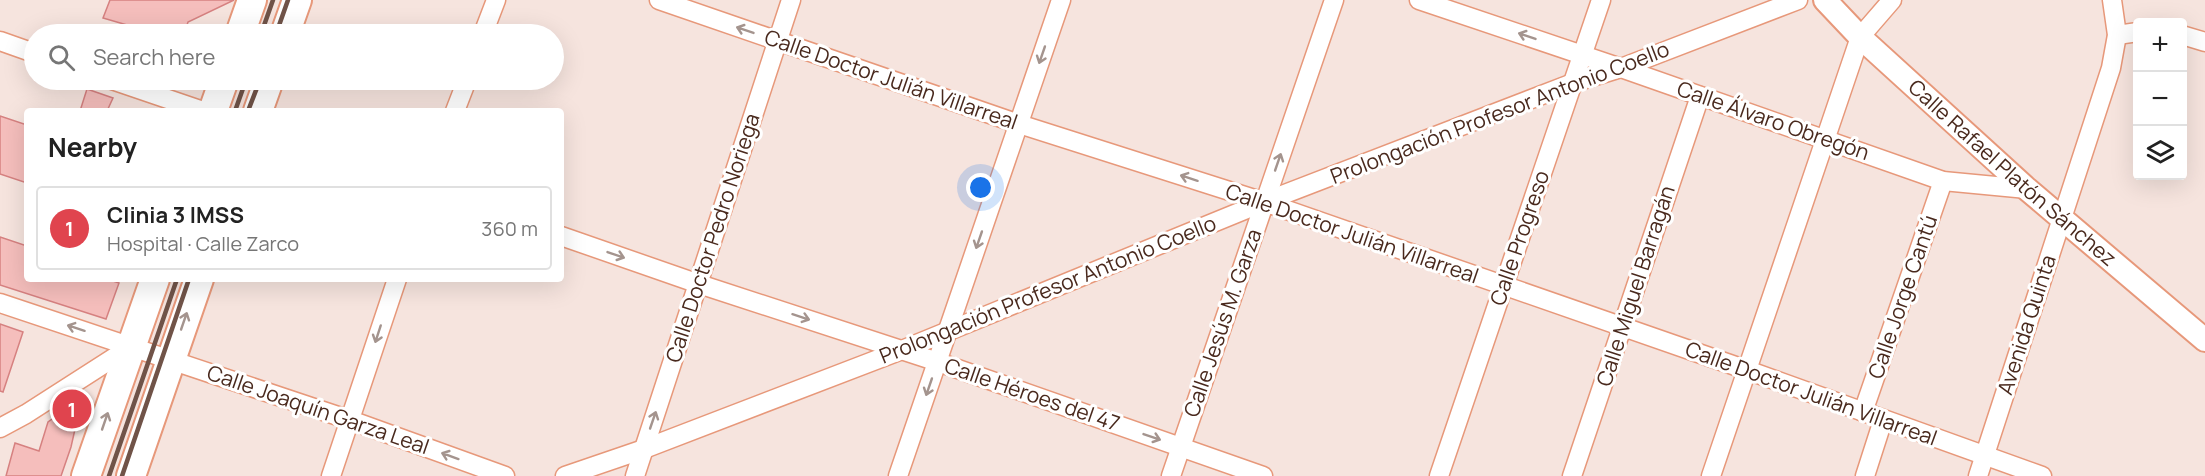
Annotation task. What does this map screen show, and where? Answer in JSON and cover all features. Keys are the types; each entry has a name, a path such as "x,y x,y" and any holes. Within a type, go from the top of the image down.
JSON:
{"main road":[{"path":"244,24 252,0"},
{"path":"289,24 297,0"},
{"path":"214,108 220,90"},
{"path":"259,108 265,90"},
{"path":"86,476 155,282"},
{"path":"131,476 198,282"}],"street":[{"path":"487,24 496,0"},
{"name":"Calle Doctor Julián Villarreal","path":"659,0 1019,124 1264,202 2043,476"},
{"name":"Calle Doctor Pedro Noriega","path":"635,476 791,0"},
{"path":"898,476 1061,0"},
{"name":"Calle Jesús M. Garza","path":"1171,476 1334,0"},
{"name":"Calle Álvaro Obregón","path":"1419,0 1943,181 2027,189"},
{"name":"Calle Progreso","path":"1439,476 1601,0"},
{"name":"Prolongación Profesor Antonio Coello","path":"565,476 948,332 1264,202 1573,83 1621,68 1798,0"},
{"name":"Calle Rafael Platón Sánchez","path":"1825,0 1860,37 2027,189 2205,340"},
{"path":"1711,476 1860,37 1892,0"},
{"name":"Avenida Quinta","path":"1978,476 2111,68 2116,35 2112,0"},
{"path":"2116,35 2133,33"},
{"path":"2187,37 2205,42"},
{"path":"0,41 24,49"},
{"path":"141,90 194,108"},
{"path":"456,108 463,90"},
{"name":"Calle Miguel Barragán","path":"1572,476 1700,96"},
{"name":"Calle Jorge Cantú","path":"1863,412 1943,181"},
{"name":"Calle Héroes del 47","path":"564,237 938,362 1263,476"},
{"path":"331,476 396,282"},
{"name":"Calle Joaquín Garza Leal","path":"0,303 350,420 505,476"},
{"path":"0,429 132,346"},
{"path":"1864,476 1883,420"}],"building":[{"path":"110,0 234,0 187,24 124,24 103,18"},
{"path":"87,90 113,98 108,108 81,108"},
{"path":"0,116 24,124 24,182 0,174"},
{"path":"0,237 24,245 24,282 119,283 106,319 0,285"},
{"path":"0,324 23,332 3,392 0,391"},
{"path":"82,398 71,447 61,476 6,476 15,443 39,451 48,422"}],"railway":[{"path":"265,24 273,0"},
{"path":"280,24 288,0"},
{"path":"236,108 242,90"},
{"path":"249,108 256,90"},
{"path":"109,476 176,282"},
{"path":"122,476 188,282"}],"place":[{"name":"Clinia 3 IMSS","path":"72,409"}]}
